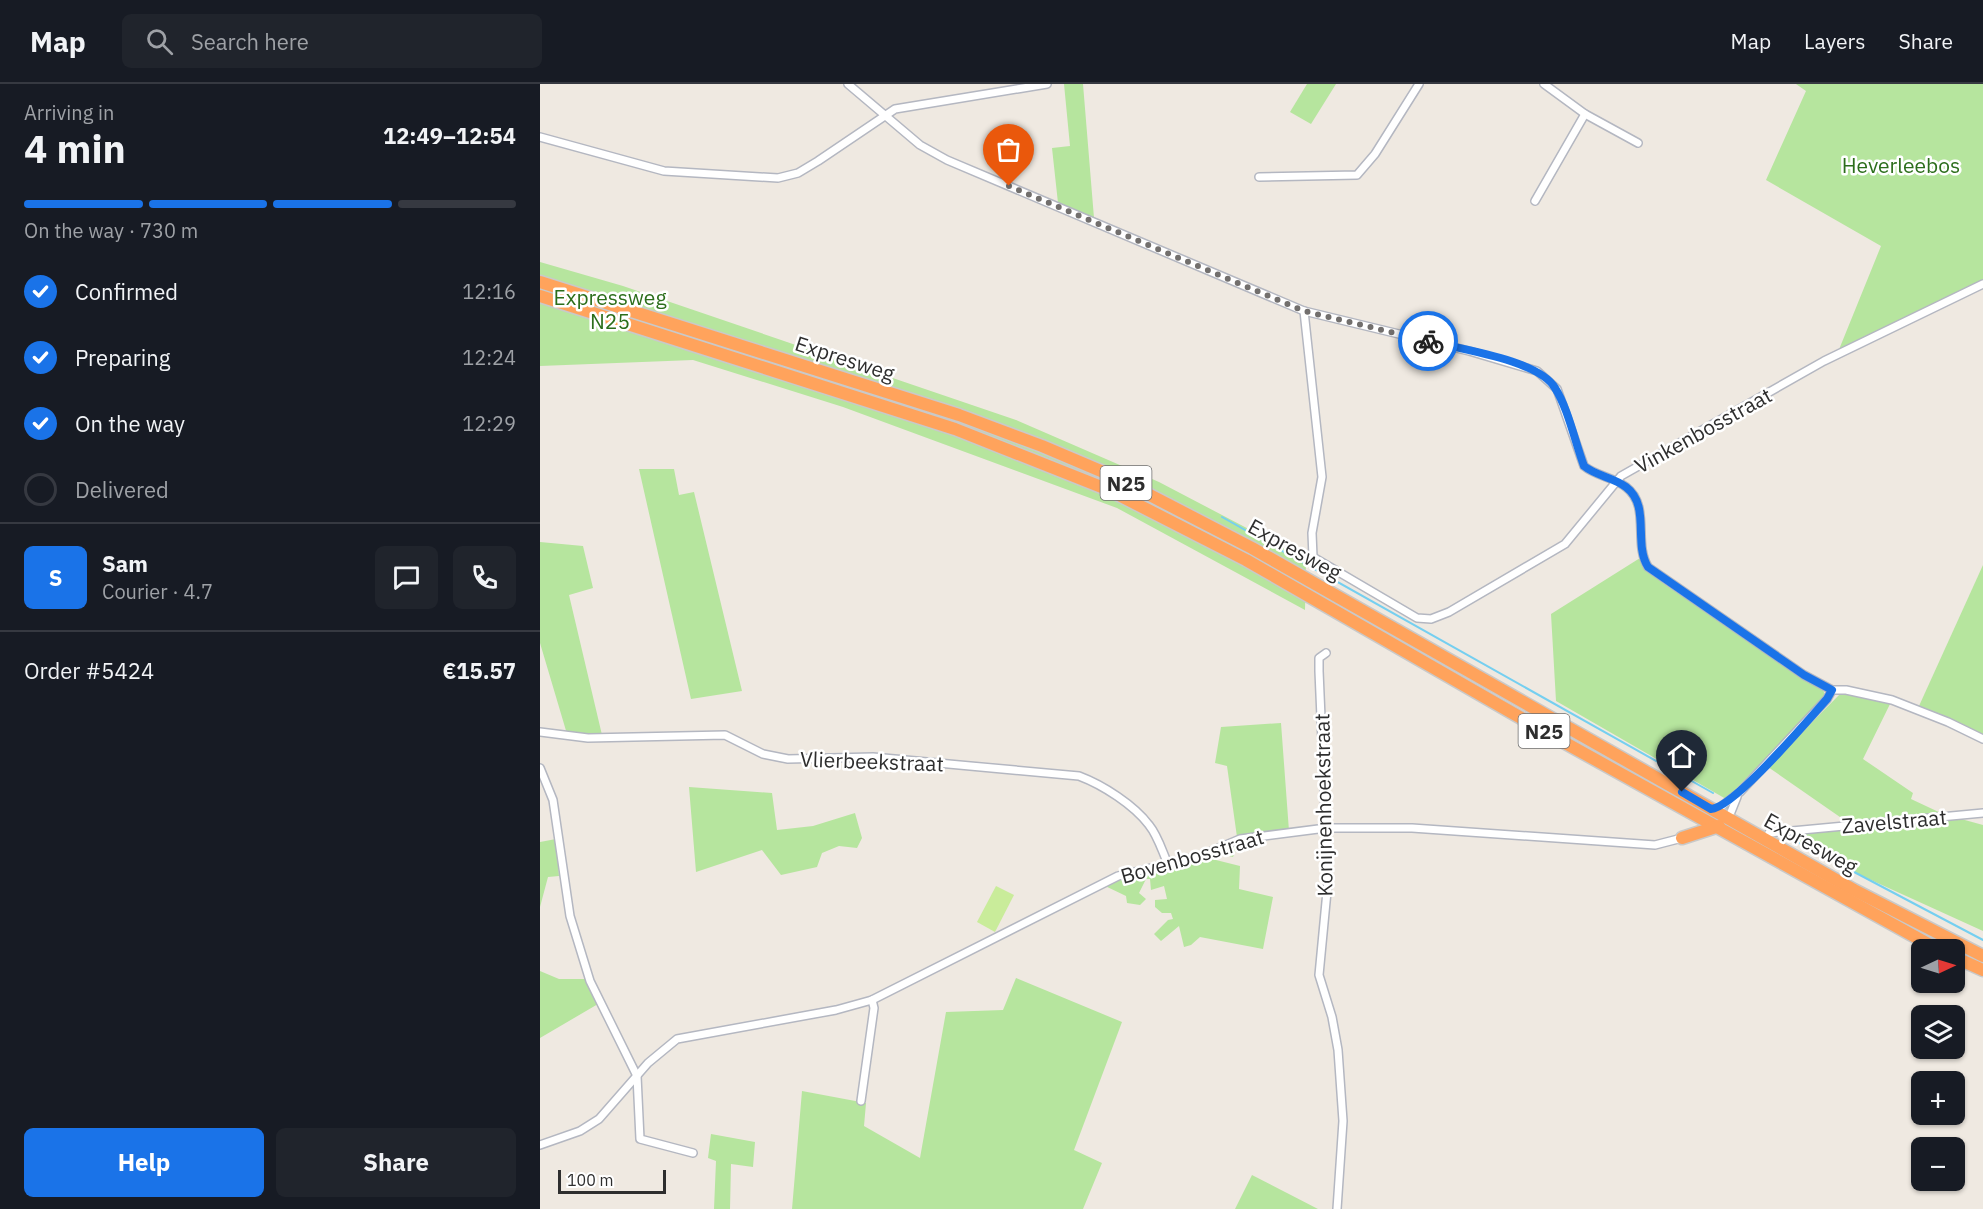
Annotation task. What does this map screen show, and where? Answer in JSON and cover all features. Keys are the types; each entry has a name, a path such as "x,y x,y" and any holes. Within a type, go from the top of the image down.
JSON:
{"highway":[{"name":"Expresweg","path":"540,282 906,397 1001,430 1093,467 1209,524 1725,812 1854,890 1983,956"},
{"name":"Expresweg","path":"540,296 944,425 1038,460 1109,490 1246,560 1539,728 1919,939"},
{"path":"1682,838 1693,822 1690,810"},
{"path":"1682,838 1719,826"},
{"path":"1965,962 1983,970"}],"street":[{"path":"848,84 920,146 947,160 1304,311 1469,351 1537,371 1546,376 1557,389 1584,466 1590,471 1626,486 1636,499 1640,514 1641,553 1648,567 1797,671 1832,690 1846,690 1892,700 1948,722 1983,740"},
{"path":"540,137 664,171 778,178 798,173 895,109 1047,84"},
{"path":"1259,177 1357,175 1375,154 1419,84"},
{"path":"1544,84 1585,114 1638,143"},
{"path":"1535,201 1585,114"},
{"name":"Vinkenbosstraat","path":"1304,311 1322,477 1312,533 1313,557 1417,618 1431,619 1449,612 1565,544 1615,481 1824,362 1983,284"},
{"name":"Konijnenhoekstraat","path":"1326,653 1319,658 1319,671 1328,881 1319,975 1332,1017 1338,1050 1343,1121 1337,1209"},
{"path":"1725,812 1740,792 1827,699 1832,690"},
{"name":"Vlierbeekstraat","path":"540,732 588,738 725,735 763,754 788,759 873,757 1079,776 1096,783 1141,817 1152,830 1168,864"},
{"path":"540,768 553,800 570,916 590,981 638,1076 640,1139 693,1153"},
{"name":"Zavelstraat","path":"1769,833 1983,813"},
{"name":"Bovenbosstraat","path":"540,1145 580,1131 599,1119 638,1076 677,1039 836,1010 872,1000 1118,876 1200,856 1240,839 1326,828 1412,828 1655,845 1674,842 1682,838"},
{"path":"861,1101 873,1014 872,1000"}],"green space":[{"path":"1064,84 1083,84 1094,218 1058,203 1052,148 1070,146"},
{"path":"1307,84 1336,84 1311,124 1290,112"},
{"name":"Heverleebos","path":"1796,84 1983,84 1983,280 1838,352 1881,246 1766,180 1806,91"},
{"name":"Expressweg N25","path":"540,262 623,286 1016,420 1159,482 1306,559 1305,610 1117,508 843,407 693,360 540,366"},
{"path":"639,469 674,469 679,495 694,492 742,691 691,699"},
{"path":"540,542 583,546 593,588 569,595 602,735 567,734 540,643"},
{"path":"1640,558 1660,581 1710,611 1823,689 1825,696 1823,699 1726,799 1556,701 1551,614"},
{"path":"1983,565 1983,735 1919,706"},
{"path":"1842,692 1891,702 1863,759 1913,793 1911,799 1943,814 1983,825 1983,931 1860,875 1786,834 1850,824 1768,767"},
{"path":"1281,723 1289,831 1255,837 1255,842 1237,847 1233,857 1220,854 1216,860 1240,866 1239,889 1273,897 1263,949 1200,937 1191,945 1184,947 1179,926 1161,941 1154,934 1168,920 1173,919 1171,913 1162,913 1155,907 1155,900 1167,899 1164,886 1151,890 1150,879 1146,879 1139,893 1146,899 1140,905 1127,903 1126,896 1101,884 1200,856 1237,837 1227,766 1215,763 1221,727"},
{"path":"689,787 772,793 777,830 813,826 855,813 862,838 857,848 839,846 822,853 817,867 781,875 762,850 696,872"},
{"path":"556,839 559,876 548,877 540,907 540,842"},
{"path":"996,886 1014,895 995,932 977,922"},
{"path":"540,971 559,979 586,979 598,1004 540,1038"},
{"path":"1016,978 1122,1022 1074,1150 1102,1163 1083,1209 792,1209 802,1091 866,1103 864,1126 920,1158 946,1012 1003,1010"},
{"path":"711,1134 755,1142 753,1167 731,1164 730,1209 714,1209 716,1161 708,1158"},
{"path":"1252,1175 1318,1209 1235,1209"}],"waterway":[{"path":"1222,517 1713,793"},
{"path":"1784,835 1983,940"}],"way so far":[{"path":"1009,186 1304,311 1428,341"}],"route":[{"path":"1428,341 1515,364 1546,376 1557,389 1584,466 1590,471 1626,486 1636,499 1640,514 1641,553 1648,567 1784,662 1832,690 1827,699 1765,766 1724,805 1711,809 1682,792"}]}
